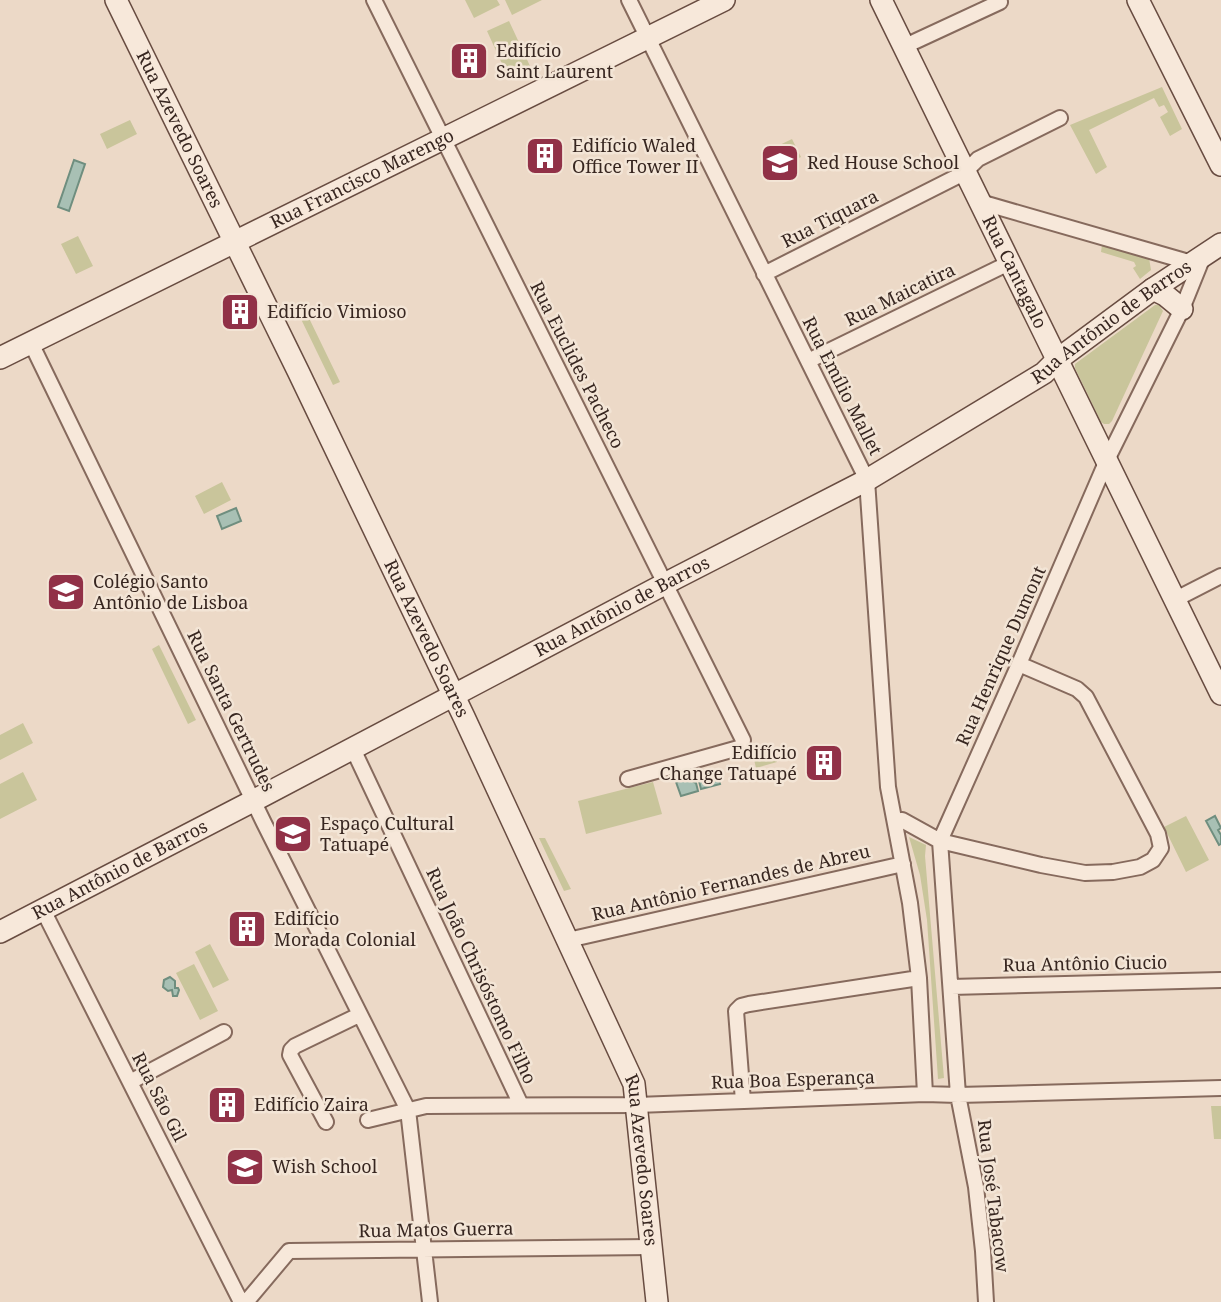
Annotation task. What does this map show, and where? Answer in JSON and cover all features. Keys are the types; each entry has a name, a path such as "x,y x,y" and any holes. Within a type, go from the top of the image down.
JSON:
{"street":[{"name":"Rua Azevedo Soares","path":"116,0 454,696 634,1084 657,1302"},
{"name":"Rua Euclides Pacheco","path":"374,0 743,740 742,747 628,779"},
{"name":"Rua Emílio Mallet","path":"629,0 867,480 888,787 903,864"},
{"name":"Rua Francisco Marengo","path":"0,358 724,0"},
{"name":"Rua Cantagalo","path":"881,0 1221,694"},
{"path":"1138,0 1221,165"},
{"path":"903,47 1000,2"},
{"name":"Rua Tiquara","path":"764,274 964,173 978,159 1060,118"},
{"path":"980,202 1206,254"},
{"name":"Rua Antônio de Barros","path":"0,932 867,480 1044,373 1057,360 1153,289 1206,254"},
{"name":"Rua Henrique Dumont","path":"958,1095 940,841 1107,460 1182,309 1206,254"},
{"name":"Rua Maicatira","path":"808,361 1009,263"},
{"path":"1153,289 1182,309"},
{"name":"Rua Santa Gertrudes","path":"31,343 253,801 408,1110 430,1302"},
{"path":"1176,599 1221,576"},
{"path":"895,821 902,820 940,841 1085,873 1140,867 1153,860 1161,848 1158,834 1086,697 1077,689 1019,664"},
{"name":"Rua João Chrisóstomo Filho","path":"353,750 521,1105"},
{"path":"903,864 919,978 925,1094"},
{"name":"Rua Antônio Fernandes de Abreu","path":"568,940 903,864"},
{"name":"Rua São Gil","path":"43,910 242,1302"},
{"path":"743,1101 736,1011 741,1006 919,978"},
{"name":"Rua Antônio Ciucio","path":"951,987 1221,980"},
{"path":"326,1122 290,1055 290,1050 359,1015"},
{"path":"130,1082 224,1032"},
{"name":"Rua Boa Esperança","path":"368,1120 426,1106 637,1105 925,1094 1221,1088"},
{"name":"Rua José Tabacow","path":"958,1095 976,1187 986,1302"},
{"name":"Rua Matos Guerra","path":"242,1302 247,1301 289,1251 651,1247"}],"shaded area":[{"path":"465,0 497,0 500,5 474,18"},
{"path":"505,0 542,0 512,15"},
{"path":"509,21 530,66 508,77 487,31"},
{"path":"1162,87 1182,129 1170,136 1160,117 1168,112 1164,105 1159,107 1154,98 1089,130 1107,167 1096,174 1070,125"},
{"path":"130,120 137,134 107,149 100,134"},
{"path":"792,139 801,157 770,172 761,154"},
{"path":"74,160 85,164 69,211 58,207"},
{"path":"78,236 93,266 76,274 61,244"},
{"path":"1102,245 1149,258 1151,270 1140,279 1133,268 1136,266 1134,262 1101,252"},
{"path":"1155,305 1159,305 1163,311 1112,421 1104,424 1075,364"},
{"path":"307,314 340,382 333,385 300,317"},
{"path":"222,482 231,500 204,514 195,496"},
{"path":"236,508 241,521 222,529 217,516"},
{"path":"159,645 196,720 188,724 152,649"},
{"path":"23,723 33,743 0,760 0,735"},
{"path":"774,750 777,762 756,768 753,755"},
{"path":"23,772 37,800 0,819 0,784"},
{"path":"717,772 720,784 701,789 698,777"},
{"path":"688,779 696,783 698,791 681,796 676,782"},
{"path":"653,782 662,814 586,834 578,801"},
{"path":"1186,816 1209,860 1186,872 1164,827"},
{"path":"1215,816 1221,828 1218,830 1221,835 1219,845 1206,821"},
{"path":"909,837 926,845 944,1078 938,1079 927,920 920,875"},
{"path":"539,838 545,838 571,889 564,891"},
{"path":"210,944 229,980 213,988 195,952"},
{"path":"194,964 218,1011 200,1020 176,973"},
{"path":"170,977 175,981 175,988 179,990 177,996 173,996 172,990 168,991 163,987 164,980"},
{"path":"1211,1106 1221,1106 1221,1139 1214,1139"}],"place":[{"name":"Edifício Saint Laurent","path":"469,61"},
{"name":"Edifício Waled Office Tower II","path":"545,156"},
{"name":"Red House School","path":"780,163"},
{"name":"Edifício Vimioso","path":"240,312"},
{"name":"Colégio Santo Antônio de Lisboa","path":"66,592"},
{"name":"Edifício Change Tatuapé","path":"824,763"},
{"name":"Espaço Cultural Tatuapé","path":"293,834"},
{"name":"Edifício Morada Colonial","path":"247,929"},
{"name":"Edifício Zaira","path":"227,1105"},
{"name":"Wish School","path":"245,1167"}]}
